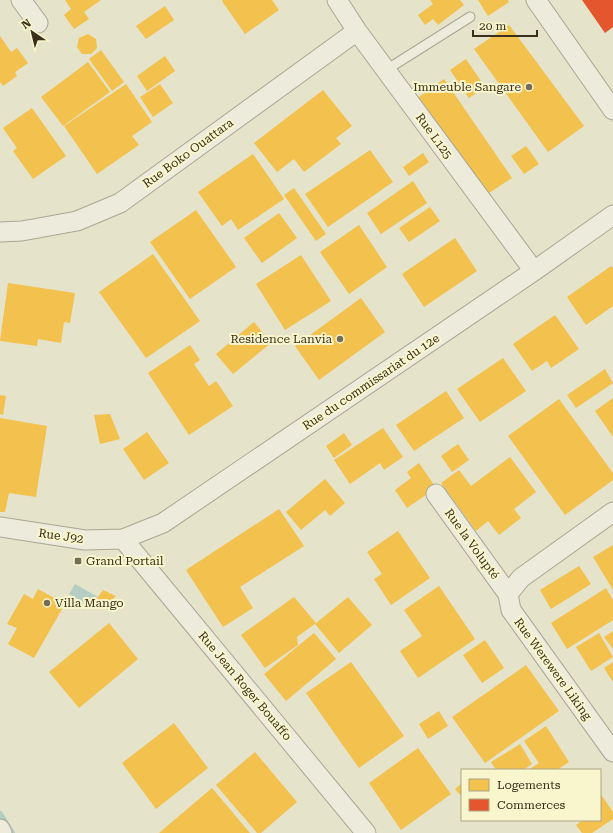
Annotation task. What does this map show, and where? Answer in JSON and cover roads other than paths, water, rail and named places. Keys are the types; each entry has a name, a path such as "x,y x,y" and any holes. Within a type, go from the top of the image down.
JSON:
{"street":[{"path":"21,0 38,23"},
{"name":"Rue L125","path":"337,0 357,31 534,271"},
{"path":"536,0 613,110"},
{"name":"Rue Boko Ouattara","path":"0,232 22,231 77,220 120,203 357,31"},
{"name":"Rue du commissariat du 12e","path":"123,539 163,523 534,271 613,215"},
{"name":"Rue la Volupté","path":"436,494 508,594"},
{"path":"508,594 521,578 613,512"},
{"name":"Rue J92","path":"0,527 84,540 123,539"},
{"name":"Rue Jean Roger Bouaffo","path":"123,539 366,833"},
{"name":"Rue Werewere Liking","path":"508,594 511,610 613,752"},
{"path":"0,829 2,833"}],"lane":[{"path":"386,70 470,17"}],"waterway":[{"path":"0,814 12,833"}],"place":[{"name":"Immeuble Sangare","path":"529,87"},
{"name":"Residence Lanvia","path":"340,339"},
{"name":"Grand Portail","path":"78,561"},
{"name":"Villa Mango","path":"47,603"}]}
